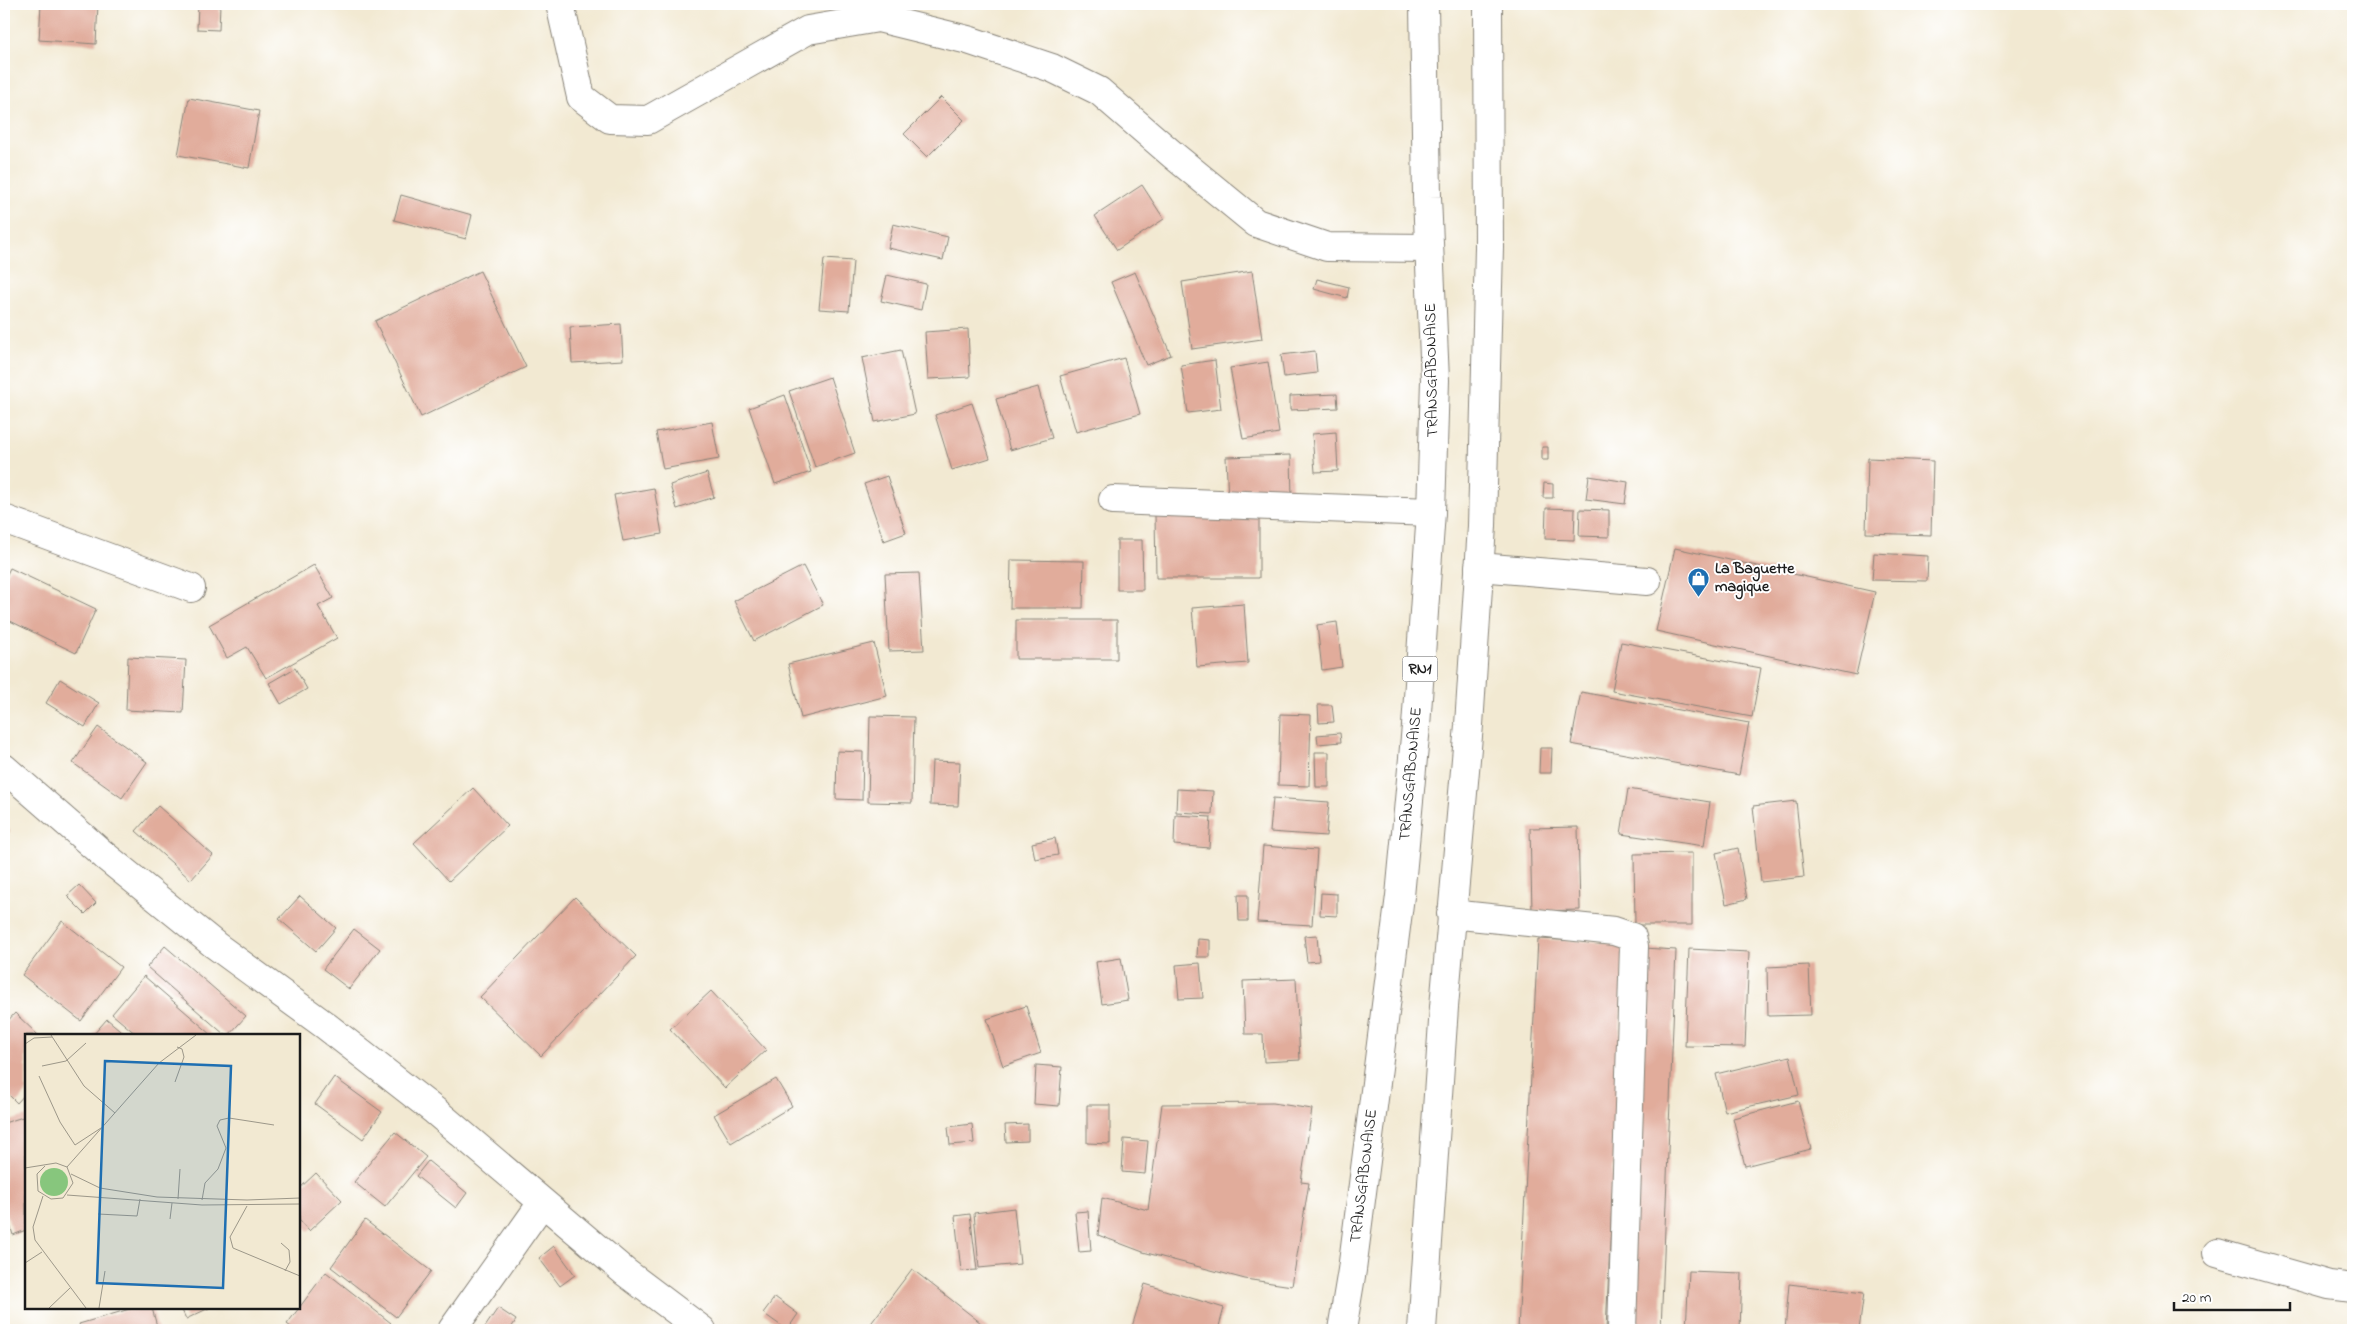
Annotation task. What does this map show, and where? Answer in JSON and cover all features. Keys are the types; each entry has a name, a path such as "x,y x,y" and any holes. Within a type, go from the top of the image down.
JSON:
{"main road":[{"path":"560,4 581,97 610,118 648,120 808,30 878,18 968,40 1052,68 1100,91 1173,155 1256,222 1327,247 1429,248"},
{"name":"TRANSGABONAISE","path":"1342,1330 1356,1243 1400,896 1416,726 1432,512 1434,380 1424,4"},
{"path":"1422,1330 1451,914 1469,725 1479,567 1489,247 1488,4"},
{"path":"1113,500 1432,512"},
{"path":"4,519 191,588"},
{"path":"1479,567 1647,581"},
{"path":"4,768 105,856 178,916 326,1026 435,1111 542,1203 697,1328"},
{"path":"1451,914 1614,931 1632,936 1634,946 1622,1330"},
{"path":"452,1330 542,1203"},
{"path":"2217,1253 2329,1285 2353,1288"}],"building":[{"path":"41,4 98,4 96,44 39,40"},
{"path":"198,4 220,4 219,30 197,29"},
{"path":"941,97 964,120 927,157 904,134"},
{"path":"189,98 259,111 249,168 178,155"},
{"path":"1142,185 1164,219 1117,250 1095,216"},
{"path":"401,195 472,215 466,239 394,220"},
{"path":"893,224 948,237 943,260 888,248"},
{"path":"824,259 853,261 849,311 819,309"},
{"path":"480,271 526,367 421,417 375,321"},
{"path":"1252,271 1262,339 1192,349 1182,282"},
{"path":"1135,272 1171,355 1146,365 1111,282"},
{"path":"887,275 926,284 921,310 881,301"},
{"path":"1317,279 1349,287 1347,298 1314,289"},
{"path":"621,324 623,360 572,363 570,327"},
{"path":"968,329 970,377 928,379 925,332"},
{"path":"901,350 915,414 875,422 862,358"},
{"path":"1315,351 1317,373 1284,377 1281,355"},
{"path":"1124,358 1140,414 1076,432 1060,376"},
{"path":"1215,360 1221,409 1188,413 1181,365"},
{"path":"1268,362 1279,433 1243,439 1230,368"},
{"path":"830,377 855,453 815,467 789,391"},
{"path":"1038,387 1052,438 1010,450 996,399"},
{"path":"1337,394 1338,408 1290,410 1290,396"},
{"path":"785,395 811,472 775,484 749,408"},
{"path":"972,403 990,458 952,470 935,415"},
{"path":"712,422 719,459 663,469 656,432"},
{"path":"1336,432 1338,471 1315,472 1312,434"},
{"path":"1542,447 1548,447 1548,460 1542,460"},
{"path":"1291,455 1292,498 1228,501 1226,457"},
{"path":"1868,458 1933,461 1931,535 1866,533"},
{"path":"707,473 714,497 677,509 670,485"},
{"path":"887,476 906,533 884,541 864,484"},
{"path":"1589,476 1628,482 1625,504 1586,499"},
{"path":"1544,483 1553,484 1553,498 1543,498"},
{"path":"654,488 662,534 623,541 614,495"},
{"path":"1546,508 1575,509 1574,540 1545,539"},
{"path":"1580,509 1609,510 1609,537 1579,536"},
{"path":"1259,513 1259,578 1156,578 1155,514"},
{"path":"1117,540 1142,540 1143,590 1117,590"},
{"path":"1675,548 1875,592 1856,675 1656,631"},
{"path":"1874,553 1928,556 1927,581 1872,580"},
{"path":"1011,560 1084,561 1083,608 1010,608"},
{"path":"314,565 333,598 318,606 337,638 266,678 247,647 227,658 209,625"},
{"path":"803,566 823,605 754,641 734,601"},
{"path":"10,568 96,609 76,653 4,618 4,580"},
{"path":"919,573 924,650 889,651 885,574"},
{"path":"1244,604 1248,663 1197,667 1192,608"},
{"path":"1016,620 1117,620 1117,659 1016,659"},
{"path":"1337,622 1342,667 1322,670 1317,625"},
{"path":"1621,642 1761,668 1752,717 1612,691"},
{"path":"874,643 887,696 801,718 788,664"},
{"path":"128,657 186,660 183,713 126,710"},
{"path":"295,668 307,689 281,704 269,683"},
{"path":"60,679 99,703 85,727 46,703"},
{"path":"1581,692 1749,723 1739,775 1571,744"},
{"path":"1318,705 1332,705 1334,722 1319,723"},
{"path":"1280,714 1311,715 1309,786 1278,785"},
{"path":"870,716 914,717 912,803 868,802"},
{"path":"98,727 147,762 122,798 73,763"},
{"path":"1340,733 1341,742 1318,744 1317,735"},
{"path":"1540,748 1552,748 1551,773 1539,773"},
{"path":"837,751 863,752 862,800 836,799"},
{"path":"1315,752 1329,752 1329,787 1316,787"},
{"path":"932,761 960,762 958,806 930,805"},
{"path":"473,788 508,826 449,881 414,843"},
{"path":"1177,789 1213,791 1212,814 1176,812"},
{"path":"1628,789 1710,802 1704,846 1621,834"},
{"path":"1273,798 1329,802 1326,836 1270,832"},
{"path":"1796,801 1804,877 1761,882 1753,806"},
{"path":"158,806 213,855 191,880 136,831"},
{"path":"1175,815 1211,817 1209,848 1174,845"},
{"path":"4,824 10,831 4,838"},
{"path":"1578,827 1580,910 1532,911 1530,828"},
{"path":"1055,838 1058,855 1035,859 1032,843"},
{"path":"1263,846 1317,850 1312,925 1257,922"},
{"path":"1738,848 1747,899 1726,904 1716,853"},
{"path":"1692,853 1692,925 1635,925 1634,854"},
{"path":"79,885 96,903 85,914 67,896"},
{"path":"1321,893 1337,894 1337,916 1320,915"},
{"path":"1238,895 1248,895 1248,921 1239,921"},
{"path":"300,896 336,928 316,951 279,919"},
{"path":"575,897 636,956 541,1056 480,997"},
{"path":"62,921 121,967 81,1021 22,975"},
{"path":"354,929 380,949 349,989 323,969"},
{"path":"1317,935 1319,961 1307,962 1304,936"},
{"path":"1198,939 1210,940 1210,957 1197,957"},
{"path":"1538,939 1624,943 1606,1330 1518,1330"},
{"path":"165,946 246,1016 230,1034 224,1034 147,967"},
{"path":"1644,948 1676,950 1661,1330 1629,1330"},
{"path":"1689,949 1749,952 1745,1047 1685,1046"},
{"path":"1121,958 1128,1000 1102,1004 1096,962"},
{"path":"1200,963 1203,998 1179,999 1176,965"},
{"path":"1809,965 1811,1015 1768,1016 1767,967"},
{"path":"144,976 211,1034 136,1034 112,1014"},
{"path":"1296,979 1300,1060 1264,1062 1263,1034 1245,1034 1243,981"},
{"path":"711,991 766,1050 725,1088 670,1029"},
{"path":"1026,1006 1041,1053 1003,1066 987,1019"},
{"path":"15,1013 37,1034 25,1034 25,1094 17,1103 4,1090 4,1025"},
{"path":"107,1019 125,1034 94,1034"},
{"path":"1790,1056 1799,1095 1725,1112 1716,1074"},
{"path":"1036,1065 1062,1067 1059,1106 1034,1104"},
{"path":"334,1077 382,1112 363,1139 315,1104"},
{"path":"776,1079 792,1106 731,1143 714,1115"},
{"path":"1798,1101 1811,1149 1745,1166 1733,1118"},
{"path":"1273,1103 1312,1109 1301,1182 1309,1183 1292,1286 1245,1279 1143,1252 1098,1235 1102,1198 1148,1210 1162,1104"},
{"path":"1087,1105 1110,1105 1110,1144 1087,1143"},
{"path":"25,1116 25,1230 13,1235 4,1206 4,1123"},
{"path":"972,1124 974,1143 950,1145 948,1127"},
{"path":"1028,1124 1028,1141 1006,1142 1005,1125"},
{"path":"395,1132 426,1157 385,1207 354,1182"},
{"path":"1124,1139 1148,1141 1145,1174 1122,1172"},
{"path":"428,1161 467,1193 456,1208 416,1176"},
{"path":"316,1173 342,1200 309,1231 300,1221 300,1188"},
{"path":"1014,1208 1020,1264 979,1268 974,1213"},
{"path":"1088,1211 1091,1251 1079,1252 1075,1212"},
{"path":"970,1214 977,1270 961,1271 955,1216"},
{"path":"365,1220 431,1271 396,1317 331,1267"},
{"path":"554,1246 575,1275 560,1286 539,1258"},
{"path":"912,1269 990,1330 866,1330"},
{"path":"1689,1271 1742,1273 1740,1330 1686,1330"},
{"path":"326,1272 391,1323 385,1330 295,1330 287,1324"},
{"path":"1145,1284 1224,1308 1218,1330 1131,1330"},
{"path":"1789,1284 1864,1293 1859,1330 1785,1330"},
{"path":"775,1297 798,1314 787,1330 763,1313"},
{"path":"498,1308 516,1320 510,1330 483,1330"},
{"path":"130,1309 152,1309 158,1330 81,1330 79,1324"},
{"path":"181,1309 207,1309 186,1319"}],"place":[{"name":"La Baguette magique","path":"1699,597"}]}
